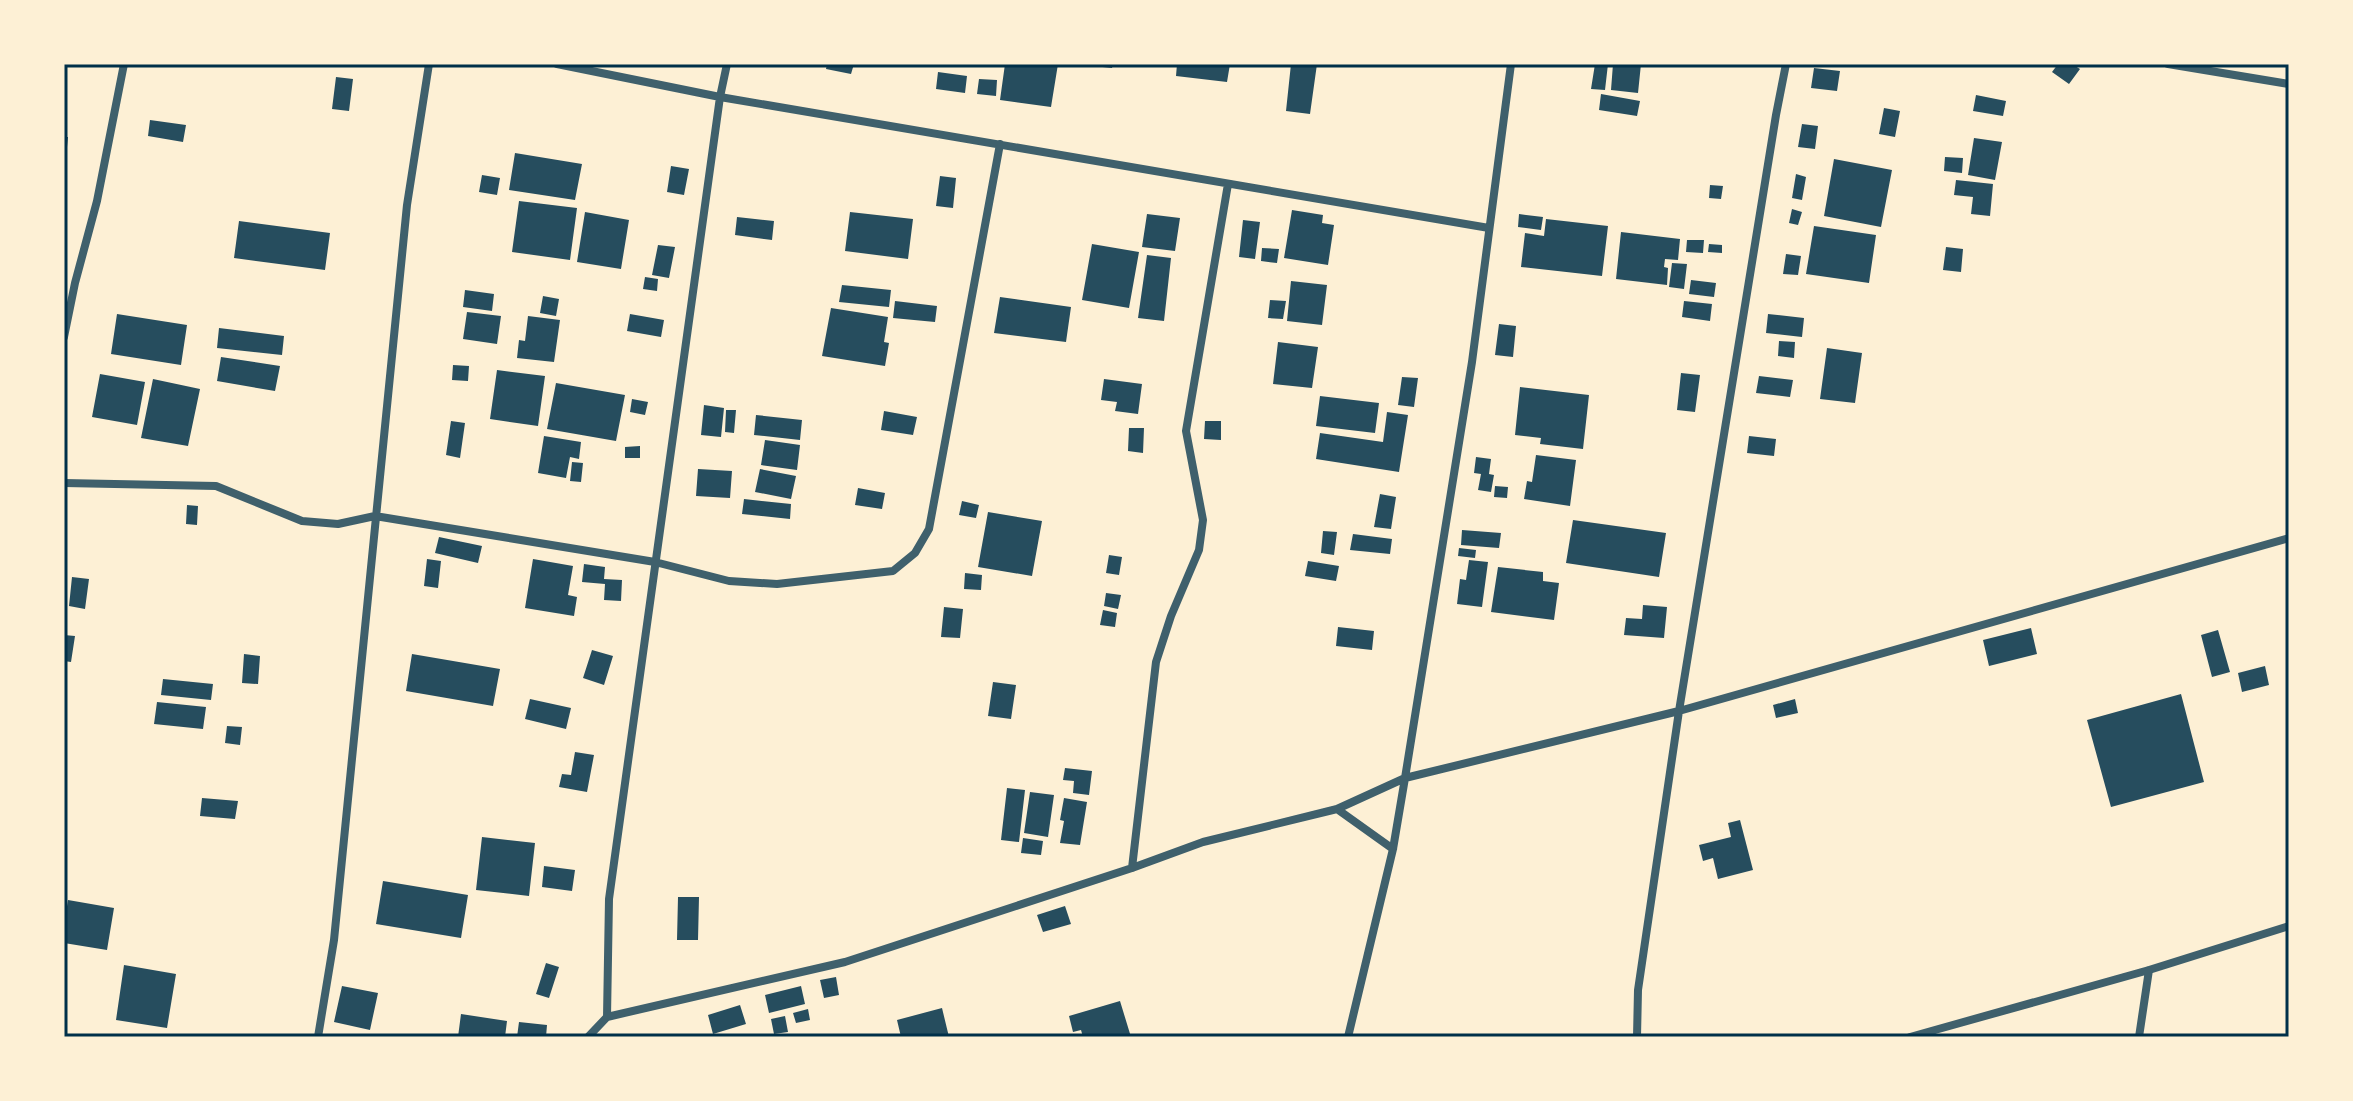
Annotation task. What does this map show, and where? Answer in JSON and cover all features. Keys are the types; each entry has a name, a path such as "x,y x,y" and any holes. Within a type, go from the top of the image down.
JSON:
{"street":[{"path":"64,337 97,201 124,64"},
{"path":"318,1037 334,940 407,205 429,64"},
{"path":"557,64 720,97 1489,228"},
{"path":"607,1017 609,899 727,64"},
{"path":"1348,1037 1393,849 1405,778 1472,362 1511,64"},
{"path":"1637,1037 1638,990 1679,711 1786,64"},
{"path":"2168,64 2289,84"},
{"path":"64,483 216,486 302,521 338,524 375,516 655,562 729,581 777,584 893,571 915,553 929,529 1000,144"},
{"path":"1132,868 1156,662 1171,616 1199,550 1203,520 1186,431 1228,184"},
{"path":"588,1037 607,1017 845,962 1203,842 1337,809 1405,778 1679,711 2289,538"},
{"path":"1337,809 1393,849"},
{"path":"1910,1037 2149,970 2289,926"},
{"path":"2139,1037 2149,970"}],"building":[{"path":"827,64 854,64 851,74 826,69"},
{"path":"1005,64 1058,64 1051,107 1000,100"},
{"path":"1093,64 1113,64 1112,68"},
{"path":"1177,64 1230,64 1227,82 1176,76"},
{"path":"1291,64 1317,64 1310,114 1286,111"},
{"path":"1595,64 1608,64 1605,90 1591,89"},
{"path":"1613,64 1641,64 1638,93 1611,90"},
{"path":"2058,64 2072,64 2080,69 2069,84 2052,72"},
{"path":"1814,68 1840,71 1837,91 1811,88"},
{"path":"938,72 967,76 965,93 936,89"},
{"path":"336,77 353,79 349,111 332,109"},
{"path":"979,79 997,80 996,96 977,94"},
{"path":"1601,94 1640,101 1637,116 1599,110"},
{"path":"1976,95 2006,101 2003,116 1973,111"},
{"path":"1884,108 1900,111 1895,137 1879,134"},
{"path":"150,120 186,125 183,142 148,136"},
{"path":"1802,124 1818,126 1815,149 1798,147"},
{"path":"64,137 68,137 66,157 64,157"},
{"path":"1974,138 2002,142 1995,180 1968,175"},
{"path":"515,153 582,164 575,200 509,190"},
{"path":"1945,157 1963,158 1962,173 1944,171"},
{"path":"1834,159 1892,170 1881,227 1824,216"},
{"path":"671,166 689,169 684,195 667,192"},
{"path":"1796,174 1806,177 1802,200 1792,198"},
{"path":"482,175 500,178 497,195 479,192"},
{"path":"940,176 956,178 953,208 936,206"},
{"path":"1956,180 1993,184 1990,216 1971,214 1973,197 1954,195"},
{"path":"1710,185 1723,186 1721,199 1709,198"},
{"path":"519,201 577,208 570,260 512,252"},
{"path":"1792,209 1802,212 1798,225 1789,223"},
{"path":"1292,210 1323,215 1322,223 1334,225 1328,265 1284,258"},
{"path":"585,212 629,220 621,269 577,262"},
{"path":"850,212 913,219 908,259 845,251"},
{"path":"1147,214 1180,218 1175,251 1142,247"},
{"path":"1519,214 1543,217 1541,230 1518,227"},
{"path":"737,217 774,221 772,240 735,235"},
{"path":"1546,219 1608,226 1602,276 1521,267 1525,233 1544,236"},
{"path":"1243,220 1260,222 1255,259 1239,257"},
{"path":"239,221 330,233 325,270 234,258"},
{"path":"1814,226 1876,235 1869,283 1806,274"},
{"path":"1621,232 1680,239 1678,260 1665,259 1667,285 1616,279"},
{"path":"1687,240 1704,240 1703,253 1686,252"},
{"path":"1092,244 1139,252 1129,308 1082,300"},
{"path":"1709,244 1722,245 1722,253 1708,252"},
{"path":"658,245 675,247 669,278 652,275"},
{"path":"1946,247 1963,249 1961,272 1943,270"},
{"path":"1262,248 1279,249 1277,263 1261,261"},
{"path":"1786,254 1801,256 1798,275 1783,274"},
{"path":"1147,255 1171,258 1164,321 1138,318"},
{"path":"1672,263 1687,264 1684,289 1669,287"},
{"path":"645,277 658,279 657,291 643,289"},
{"path":"1691,280 1716,283 1714,297 1689,294"},
{"path":"1291,281 1327,285 1322,325 1287,321"},
{"path":"842,285 891,290 889,307 839,302"},
{"path":"465,290 494,294 492,311 463,307"},
{"path":"543,296 559,299 556,316 540,313"},
{"path":"1000,297 1071,307 1066,342 994,333"},
{"path":"1270,300 1286,301 1283,319 1268,318"},
{"path":"895,301 937,306 935,322 893,318"},
{"path":"1684,301 1712,304 1710,321 1682,317"},
{"path":"831,308 888,317 884,342 889,343 885,366 822,356"},
{"path":"467,312 501,316 497,344 463,339"},
{"path":"117,314 187,325 181,365 111,354"},
{"path":"630,314 664,320 661,337 627,331"},
{"path":"1768,314 1804,318 1802,337 1766,333"},
{"path":"528,316 560,320 554,362 517,358 519,340 525,341"},
{"path":"1499,324 1516,326 1513,357 1495,355"},
{"path":"219,328 284,336 282,355 217,348"},
{"path":"1779,341 1795,342 1794,358 1778,356"},
{"path":"1278,342 1318,347 1312,388 1273,384"},
{"path":"1827,348 1862,353 1855,403 1820,399"},
{"path":"221,357 280,366 275,391 217,381"},
{"path":"453,365 469,366 468,381 452,380"},
{"path":"497,370 545,376 538,426 490,419"},
{"path":"1681,373 1700,375 1695,412 1677,410"},
{"path":"100,374 145,382 137,425 92,417"},
{"path":"1759,376 1793,380 1790,397 1756,393"},
{"path":"1402,377 1418,378 1414,407 1398,405"},
{"path":"153,379 200,389 188,446 141,438"},
{"path":"1104,379 1142,384 1138,414 1115,411 1117,402 1101,400"},
{"path":"556,383 625,395 616,441 547,429"},
{"path":"1520,387 1589,395 1583,449 1540,444 1541,438 1515,435"},
{"path":"1320,396 1379,403 1375,433 1316,426"},
{"path":"632,399 648,402 645,415 630,412"},
{"path":"704,405 724,408 721,437 701,435"},
{"path":"726,410 736,410 734,433 725,432"},
{"path":"884,411 917,417 913,435 881,430"},
{"path":"1387,412 1408,415 1399,472 1316,459 1320,433 1383,442"},
{"path":"756,415 802,420 800,440 754,435"},
{"path":"451,421 465,423 460,458 446,455"},
{"path":"1205,421 1221,421 1221,440 1204,439"},
{"path":"1129,428 1144,428 1143,453 1128,451"},
{"path":"544,436 581,442 579,459 570,457 566,478 538,473"},
{"path":"1749,436 1776,439 1774,456 1747,453"},
{"path":"765,440 800,445 797,470 761,465"},
{"path":"640,446 640,458 625,458 625,447"},
{"path":"1536,455 1576,460 1570,506 1524,499 1527,481 1532,482"},
{"path":"1476,457 1491,459 1489,474 1494,475 1491,492 1478,490 1481,474 1474,473"},
{"path":"572,462 583,463 581,482 570,481"},
{"path":"698,469 732,471 730,498 696,496"},
{"path":"760,469 796,476 791,499 755,492"},
{"path":"1495,486 1508,487 1507,498 1494,497"},
{"path":"858,488 885,493 882,509 855,505"},
{"path":"1380,494 1396,497 1391,529 1374,527"},
{"path":"744,499 791,504 790,519 742,514"},
{"path":"962,501 979,505 976,518 959,515"},
{"path":"187,505 198,506 197,525 186,524"},
{"path":"988,512 1042,521 1032,576 978,567"},
{"path":"1573,520 1666,533 1659,577 1566,563"},
{"path":"1462,530 1501,533 1499,548 1461,545"},
{"path":"1323,531 1337,532 1334,555 1321,553"},
{"path":"1353,534 1392,539 1390,554 1350,550"},
{"path":"439,537 482,546 478,563 435,553"},
{"path":"1459,548 1476,550 1475,558 1458,556"},
{"path":"1109,555 1122,557 1119,575 1106,573"},
{"path":"427,559 441,561 438,588 424,586"},
{"path":"533,559 573,566 568,595 577,597 574,616 525,608"},
{"path":"1469,560 1488,562 1482,607 1457,604 1460,579 1466,580"},
{"path":"1308,561 1339,566 1336,581 1305,576"},
{"path":"584,564 605,567 604,579 622,580 621,601 604,600 605,584 582,582"},
{"path":"1498,567 1543,572 1543,581 1559,583 1554,620 1491,612"},
{"path":"965,573 982,575 981,590 964,589"},
{"path":"72,577 89,579 85,609 69,606"},
{"path":"1106,593 1121,595 1118,609 1104,606"},
{"path":"1643,605 1667,607 1664,638 1624,635 1626,618 1642,619"},
{"path":"944,607 963,609 960,638 941,637"},
{"path":"1103,610 1117,613 1115,627 1100,625"},
{"path":"1338,627 1374,631 1372,650 1336,646"},
{"path":"2031,628 2037,654 1989,666 1983,640"},
{"path":"2218,630 2230,672 2212,677 2201,635"},
{"path":"64,635 75,636 71,662 64,661"},
{"path":"592,650 613,656 604,685 583,678"},
{"path":"244,654 260,656 258,684 242,683"},
{"path":"412,654 500,669 493,706 406,691"},
{"path":"2265,666 2269,685 2242,692 2238,673"},
{"path":"163,679 213,684 211,700 161,695"},
{"path":"993,682 1016,685 1011,719 988,716"},
{"path":"2181,694 2204,782 2111,807 2087,720"},
{"path":"530,699 571,708 566,729 525,719"},
{"path":"1795,699 1798,713 1776,718 1773,705"},
{"path":"157,702 206,707 203,729 154,724"},
{"path":"227,726 242,727 240,745 225,743"},
{"path":"575,752 594,755 587,792 559,787 562,774 571,775"},
{"path":"1065,768 1092,771 1089,795 1073,793 1074,781 1063,780"},
{"path":"1007,788 1025,790 1019,842 1001,840"},
{"path":"1030,792 1054,795 1048,837 1024,833"},
{"path":"202,798 238,801 235,819 200,816"},
{"path":"1064,798 1087,802 1080,845 1060,843"},
{"path":"1740,820 1753,870 1718,879 1713,858 1703,861 1699,845 1731,837 1728,823"},
{"path":"482,837 535,843 529,896 476,890"},
{"path":"1023,838 1043,841 1041,855 1021,853"},
{"path":"544,866 575,870 572,891 542,887"},
{"path":"383,881 468,895 461,938 376,924"},
{"path":"678,897 699,897 698,940 677,940"},
{"path":"68,900 114,908 107,950 64,943"},
{"path":"1065,906 1071,924 1043,932 1037,915"},
{"path":"546,963 559,967 549,998 536,994"},
{"path":"124,965 176,974 167,1028 116,1020"},
{"path":"836,977 839,995 824,998 820,980"},
{"path":"342,986 378,993 370,1030 334,1022"},
{"path":"801,986 805,1004 769,1013 765,995"},
{"path":"1120,1001 1131,1037 1083,1037 1081,1030 1073,1032 1069,1016"},
{"path":"740,1005 746,1024 713,1034 708,1015"},
{"path":"942,1008 949,1037 901,1037 897,1020"},
{"path":"808,1009 810,1020 796,1023 793,1013"},
{"path":"461,1014 507,1021 505,1037 458,1037"},
{"path":"785,1016 788,1032 774,1034 771,1019"},
{"path":"519,1022 547,1025 546,1037 517,1037"}]}
